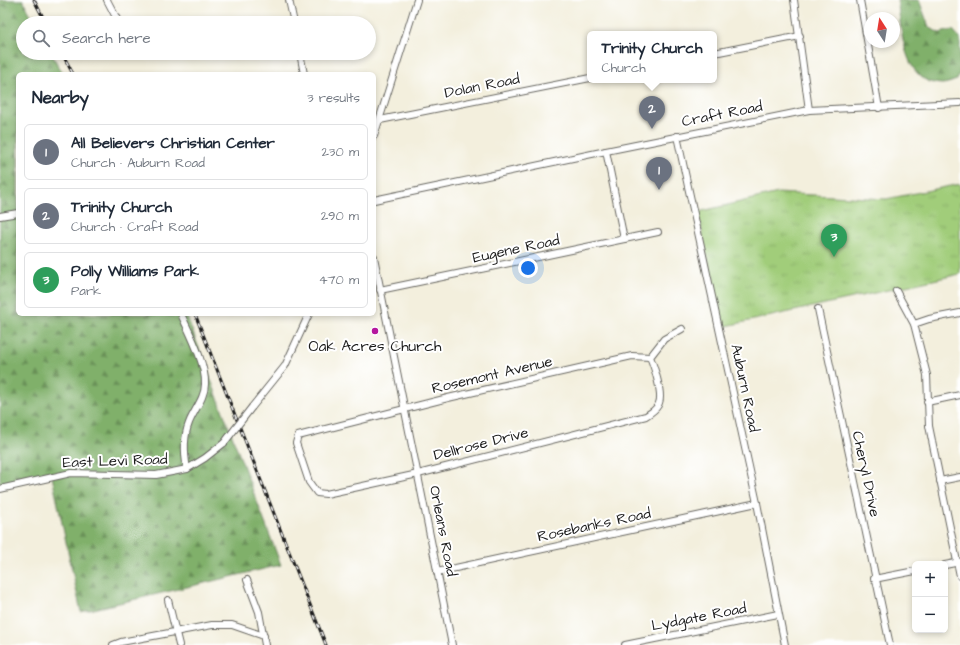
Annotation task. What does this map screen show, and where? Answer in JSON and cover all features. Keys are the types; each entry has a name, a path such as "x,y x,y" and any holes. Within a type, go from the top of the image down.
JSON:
{"street":[{"path":"107,0 115,16"},
{"path":"290,0 293,16"},
{"path":"376,131 417,0"},
{"path":"794,0 810,110"},
{"path":"860,0 879,108"},
{"path":"717,52 800,36"},
{"path":"301,60 304,72"},
{"name":"Dolan Road","path":"380,120 587,79"},
{"name":"Craft Road","path":"376,200 677,136 810,110 879,108 960,103"},
{"name":"Auburn Road","path":"677,136 757,503 785,645"},
{"path":"606,151 624,239"},
{"path":"0,216 16,213"},
{"name":"Eugene Road","path":"380,290 658,232"},
{"name":"Orleans Road","path":"376,269 452,645"},
{"path":"896,291 914,324 927,375 929,426 959,562 960,576"},
{"name":"Cheryl Drive","path":"818,308 874,579 890,645"},
{"path":"914,324 929,319 960,313"},
{"path":"182,316 198,354 205,383 202,398 184,436 187,469"},
{"name":"East Levi Road","path":"0,489 71,473 156,475 187,469 224,443 285,366 307,316"},
{"path":"650,357 664,339 682,329"},
{"name":"Rosemont Avenue","path":"298,436 448,398 632,356 650,357"},
{"name":"Dellrose Drive","path":"298,436 296,442 309,482 317,493 326,494 418,474 646,416 656,410 660,402 655,369 650,357"},
{"path":"927,402 960,395"},
{"path":"940,481 960,476"},
{"name":"Rosebanks Road","path":"437,572 757,503"},
{"path":"948,564 959,562"},
{"path":"874,579 912,572"},
{"path":"247,580 259,612 265,645"},
{"path":"168,600 179,645"},
{"name":"Lydgate Road","path":"625,645 778,614"},
{"path":"113,645 121,642 212,625 232,625 264,636"}],"green space":[{"path":"0,0 23,0 31,16 16,16 16,60 55,60 62,72 16,72 16,316 187,316 281,565 81,612 51,472 0,485"},
{"path":"897,0 919,0 929,27 939,33 953,30 960,38 960,73 957,80 942,84 929,82 919,75 906,52"},
{"path":"960,184 960,274 722,327 698,212 778,193 886,199"}],"railway":[{"path":"34,0 42,16"},
{"path":"66,60 72,72"},
{"path":"196,316 326,645"}],"place":[{"name":"Trinity Church","path":"652,129"},
{"name":"All Believers Christian Center","path":"659,190"},
{"name":"Polly Williams Park","path":"834,257"},
{"name":"Oak Acres Church","path":"375,331"}]}
